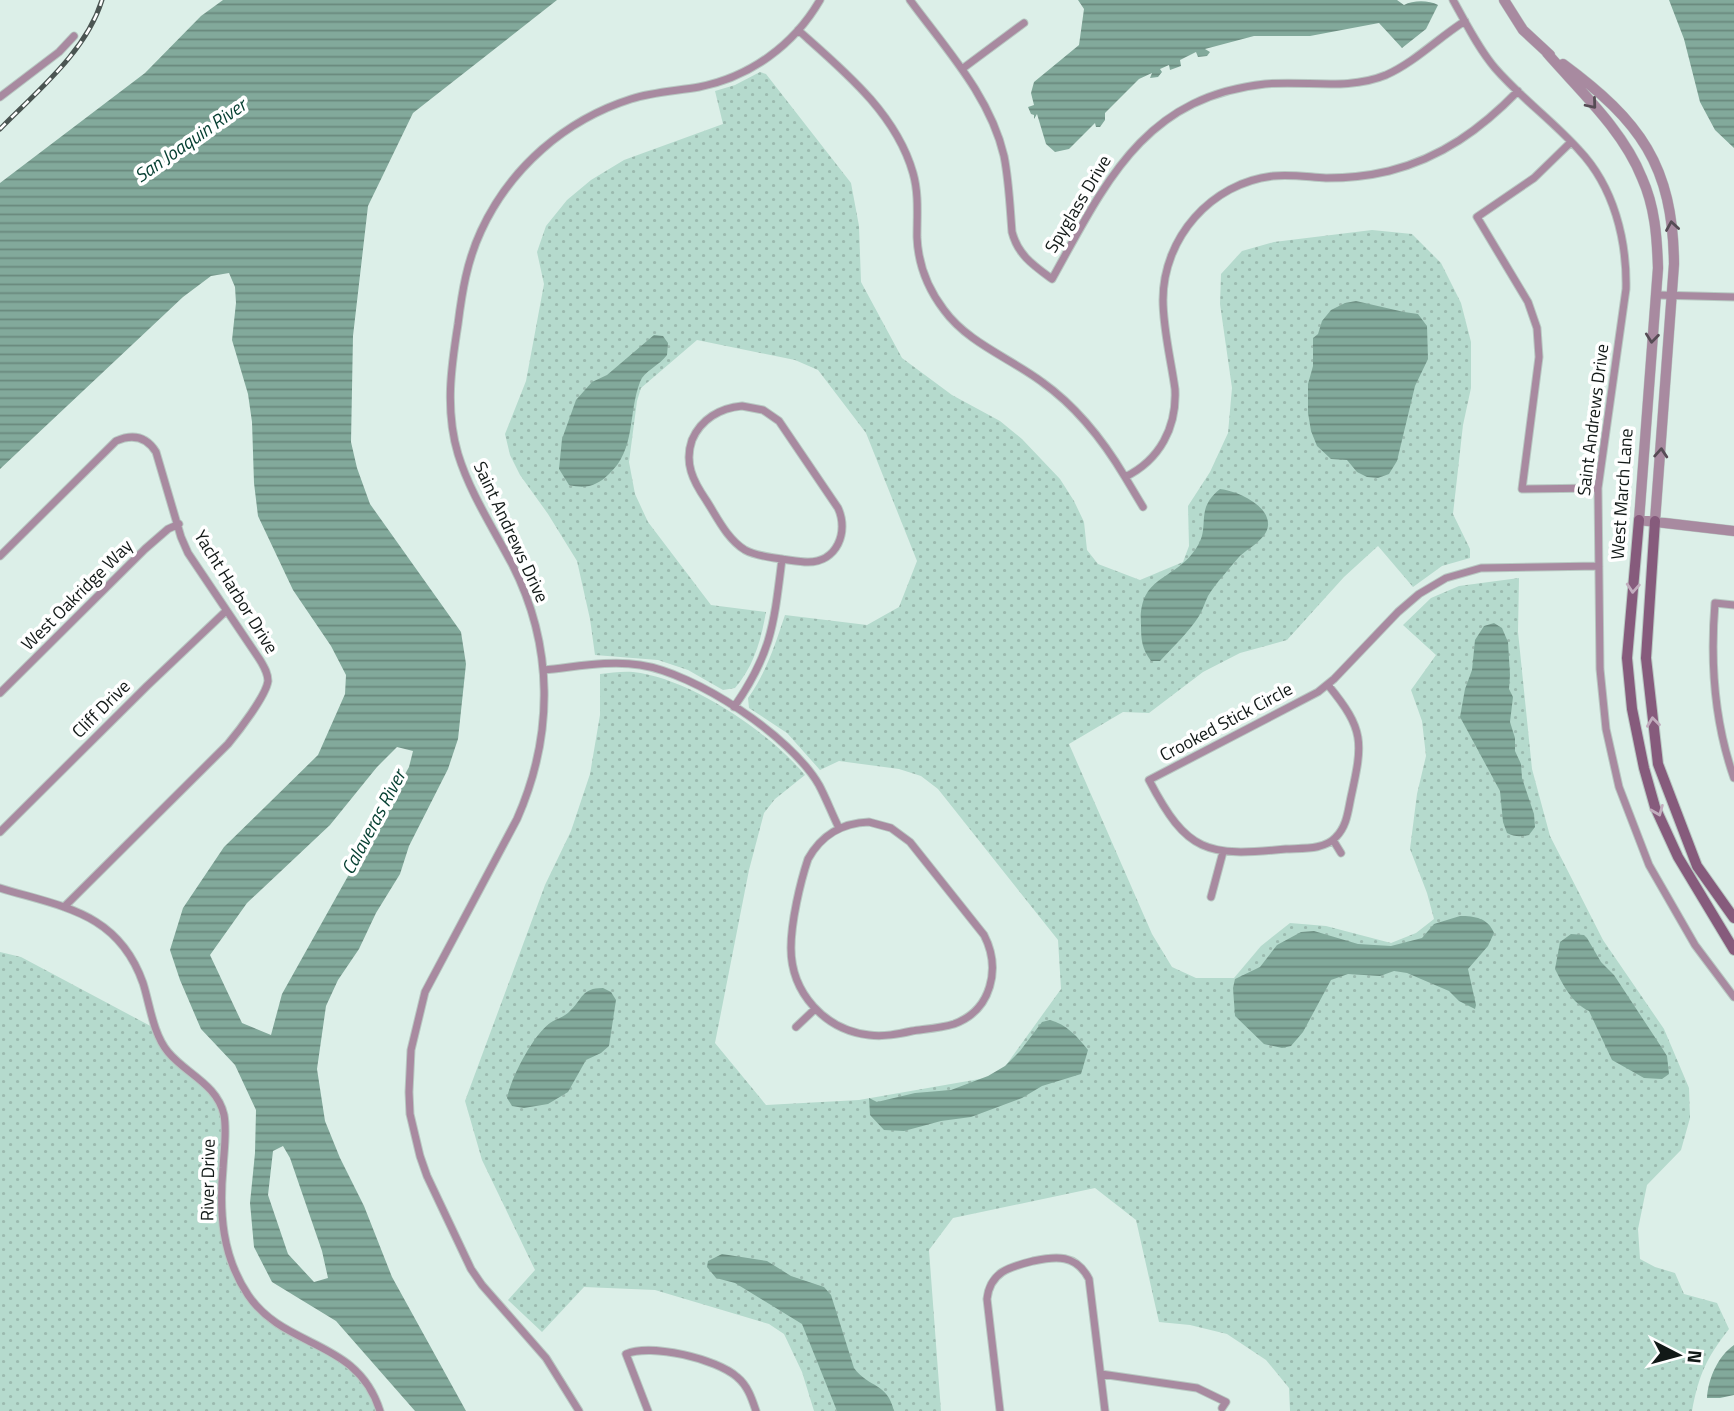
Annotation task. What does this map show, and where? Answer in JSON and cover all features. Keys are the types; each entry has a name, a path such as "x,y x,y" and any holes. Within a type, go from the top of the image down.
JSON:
{"main road":[{"name":"West March Lane","path":"1639,520 1627,658 1632,709 1644,768 1655,807 1678,856 1734,950"},
{"name":"West March Lane","path":"1656,521 1646,659 1658,764 1698,866 1734,918"}],"street":[{"name":"Saint Andrews Drive","path":"579,1411 546,1358 471,1269 420,1156 410,1114 411,1050 418,1012 425,992 517,819 534,776 543,733 544,670 530,606 513,565 465,473 450,416 450,376 463,289 474,248 490,213 514,178 541,150 566,130 594,114 634,98 701,86 737,75 769,57 798,30 820,0"},
{"name":"Spyglass Drive","path":"910,0 985,104 999,138 1006,167 1015,242 1031,264 1052,279 1115,169 1143,139 1176,114 1210,98 1246,87 1288,83 1336,85 1368,81 1399,68 1465,21"},
{"name":"Saint Andrews Drive","path":"1453,0 1493,65 1592,166 1609,196 1621,236 1627,272 1626,289 1598,488 1602,699 1619,787 1638,842 1662,890 1695,945 1734,997"},
{"name":"West March Lane","path":"1504,0 1523,30 1547,53 1621,140 1643,178 1652,205 1657,235 1656,295 1639,520"},
{"path":"962,69 1024,23"},
{"path":"798,30 863,90 902,145 916,191 917,237 923,269 928,285 946,313 968,335 1034,376 1064,399 1099,436 1143,507"},
{"path":"0,97 59,52 74,36"},
{"name":"West March Lane","path":"1547,53 1604,96 1627,119 1648,148 1667,198 1674,232 1673,295 1656,521"},
{"path":"1125,477 1151,459 1160,449 1171,427 1175,389 1164,312 1164,284 1171,254 1178,240 1205,206 1230,189 1257,179 1286,175 1326,178 1356,176 1387,171 1419,161 1452,146 1479,128 1518,91"},
{"path":"1571,142 1534,178 1477,217 1528,302 1537,328 1539,357 1522,489 1598,488"},
{"path":"1656,295 1734,297"},
{"path":"754,407 779,421 842,516 841,540 831,554 808,562 782,559 750,553 733,541 691,475 689,456 694,437 705,421 721,410 754,407"},
{"name":"Yacht Harbor Drive","path":"0,556 116,441 136,437 149,442 156,452 188,553 266,671 268,679 265,690 228,744 64,907"},
{"path":"1639,520 1734,531"},
{"name":"West Oakridge Way","path":"0,693 145,550 168,529 178,524"},
{"path":"733,707 757,672 770,639 782,559"},
{"name":"Crooked Stick Circle","path":"1333,840 1319,846 1247,853 1223,852 1203,845 1184,833 1166,813 1149,780 1328,685 1405,605 1446,578 1494,567 1599,566"},
{"path":"1734,605 1715,603 1712,660 1719,724 1734,778"},
{"name":"Cliff Drive","path":"0,832 226,611"},
{"path":"544,670 621,663 657,668 692,681 778,738 802,762 821,787 839,828"},
{"path":"1328,685 1354,721 1360,751 1345,823 1333,840 1340,853"},
{"path":"858,823 881,824 901,834 984,935 993,956 993,976 979,1006 963,1019 944,1026 872,1036 847,1030 825,1018 805,995 794,973 792,936 808,859 821,840 839,828 858,823"},
{"path":"1211,897 1223,852"},
{"name":"River Drive","path":"0,888 79,911 99,924 131,957 169,1053 207,1086 221,1106 225,1136 220,1213 226,1245 238,1279 255,1304 275,1322 295,1335 334,1352 349,1363 365,1382 380,1411"},
{"path":"796,1027 816,1009"},
{"path":"1000,1411 987,1299 990,1284 1006,1268 1053,1257 1069,1259 1080,1266 1089,1279 1105,1411"},
{"path":"648,1411 626,1354 645,1349 667,1351 730,1372 744,1384 757,1411"},
{"path":"1101,1374 1197,1388 1226,1402 1222,1408"}],"shaded area":[{"path":"760,72 766,74 851,183 859,226 861,282 902,358 952,395 1000,421 1022,439 1060,479 1074,501 1084,522 1087,550 1098,564 1140,580 1183,562 1189,546 1188,506 1210,472 1228,433 1232,388 1220,304 1221,274 1242,251 1274,242 1372,230 1412,234 1441,263 1461,303 1471,342 1471,388 1463,425 1453,514 1470,549 1470,558 1442,566 1413,587 1378,546 1344,577 1287,640 1240,653 1203,672 1149,713 1123,712 1069,744 1152,934 1172,967 1196,978 1234,978 1261,946 1290,923 1326,926 1391,943 1416,933 1434,919 1410,849 1417,794 1426,756 1422,721 1411,690 1436,655 1403,625 1431,598 1459,586 1519,578 1518,632 1532,769 1550,836 1603,940 1664,1029 1689,1088 1690,1118 1681,1150 1647,1185 1638,1229 1640,1259 1675,1273 1684,1294 1717,1303 1729,1329 1704,1367 1692,1411 1290,1411 1289,1388 1266,1360 1227,1334 1190,1325 1159,1322 1136,1220 1095,1188 953,1218 929,1250 941,1411 814,1411 802,1372 784,1334 769,1324 655,1290 584,1287 542,1332 508,1300 535,1270 482,1160 465,1101 545,885 571,831 590,774 600,715 600,674 629,672 655,676 703,696 750,725 790,758 805,775 775,799 764,813 749,870 715,1043 766,1105 859,1100 991,1077 1004,1068 1061,989 1058,940 938,789 921,776 899,769 839,761 820,770 787,733 749,708 748,698 765,669 785,615 867,625 899,607 917,561 866,433 818,370 795,360 697,340 641,388 637,401 629,462 635,494 648,522 711,605 766,612 756,652 735,688 723,690 688,670 658,660 595,655 577,561 520,475 510,455 505,434 526,381 544,284 537,252 546,226 567,200 591,180 624,160 723,124 715,91 735,85"},
{"path":"0,952 21,957 158,1030 169,1053 207,1085 221,1106 225,1135 221,1213 238,1279 267,1316 354,1368 375,1399 378,1411 0,1411"}],"water":[{"name":"San Joaquin River","path":"223,0 557,0 413,113 368,206 353,336 351,442 357,468 370,504 461,632 466,664 458,739 448,769 409,846 400,874 376,913 359,949 338,980 326,1006 317,1069 325,1121 340,1158 364,1206 392,1277 466,1411 415,1411 336,1321 272,1282 254,1247 250,1203 256,1110 235,1065 201,1029 170,950 183,908 224,847 318,755 345,694 346,675 331,646 293,590 258,516 252,422 248,394 232,340 236,303 235,287 229,273 211,276 183,297 0,469 0,183 145,73 201,16","holes":["397,747 413,751 409,767 282,994 271,1035 242,1023 210,955 247,903 330,825 377,767","283,1146 290,1158 322,1251 328,1278 314,1282 288,1254 268,1195 273,1151"]},
{"path":"1078,0 1397,0 1404,5 1421,1 1438,5 1426,29 1402,48 1379,23 1310,36 1254,36 1205,49 1210,52 1207,56 1198,57 1196,52 1180,60 1181,66 1170,70 1169,65 1160,69 1162,72 1158,77 1150,78 1152,73 1139,79 1105,113 1105,120 1100,127 1096,127 1095,123 1069,149 1055,152 1046,144 1037,114 1034,119 1028,107 1034,105 1031,93 1034,82 1079,45 1084,9"},
{"path":"1669,0 1734,0 1734,148 1715,130 1700,102 1684,39"},
{"path":"1356,301 1418,314 1427,326 1428,359 1415,386 1397,461 1389,474 1378,478 1357,472 1347,460 1331,459 1317,446 1308,413 1313,338 1331,310"},
{"path":"654,335 663,336 668,343 667,355 640,382 624,454 605,478 596,484 581,487 569,485 559,469 562,439 576,400 592,382 607,375"},
{"path":"1220,489 1243,496 1258,506 1267,518 1267,531 1239,557 1219,581 1186,634 1160,661 1151,661 1141,635 1145,596 1160,580 1179,567 1197,547 1203,532 1207,504"},
{"path":"1494,623 1502,628 1508,642 1509,689 1513,697 1510,722 1522,778 1534,814 1535,827 1529,835 1523,836 1507,833 1503,822 1500,791 1460,717 1472,670 1475,640 1484,626"},
{"path":"1460,916 1480,919 1488,924 1494,933 1488,946 1468,969 1475,1009 1459,1001 1449,991 1407,973 1394,971 1380,976 1348,974 1331,980 1303,1032 1291,1046 1282,1048 1264,1044 1235,1016 1235,979 1260,967 1277,945 1301,932 1314,931 1358,944 1391,946 1422,938 1434,924"},
{"path":"1571,934 1584,935 1587,938 1662,1048 1667,1056 1669,1074 1662,1079 1644,1078 1612,1060 1589,1011 1573,998 1565,987 1555,969 1560,942"},
{"path":"603,988 611,992 616,1000 609,1046 586,1060 568,1092 548,1104 524,1108 512,1106 507,1098 509,1090 524,1058 543,1029 569,1012 586,992"},
{"path":"1050,1020 1071,1032 1088,1050 1081,1074 1042,1086 1022,1098 971,1117 941,1121 904,1131 884,1130 870,1115 869,1098 877,1102 915,1093 951,1090 988,1076 1005,1066 1042,1022"},
{"path":"722,1254 767,1261 791,1276 824,1287 831,1295 854,1368 887,1395 894,1411 837,1411 802,1324 735,1283 716,1278 707,1267 708,1261"},
{"path":"1734,1345 1734,1395 1707,1398 1715,1368 1723,1355"}],"railway":[{"path":"0,129 72,54 85,37 102,0"}],"water label":[{"name":"Calaveras River","path":"373,822"}]}
